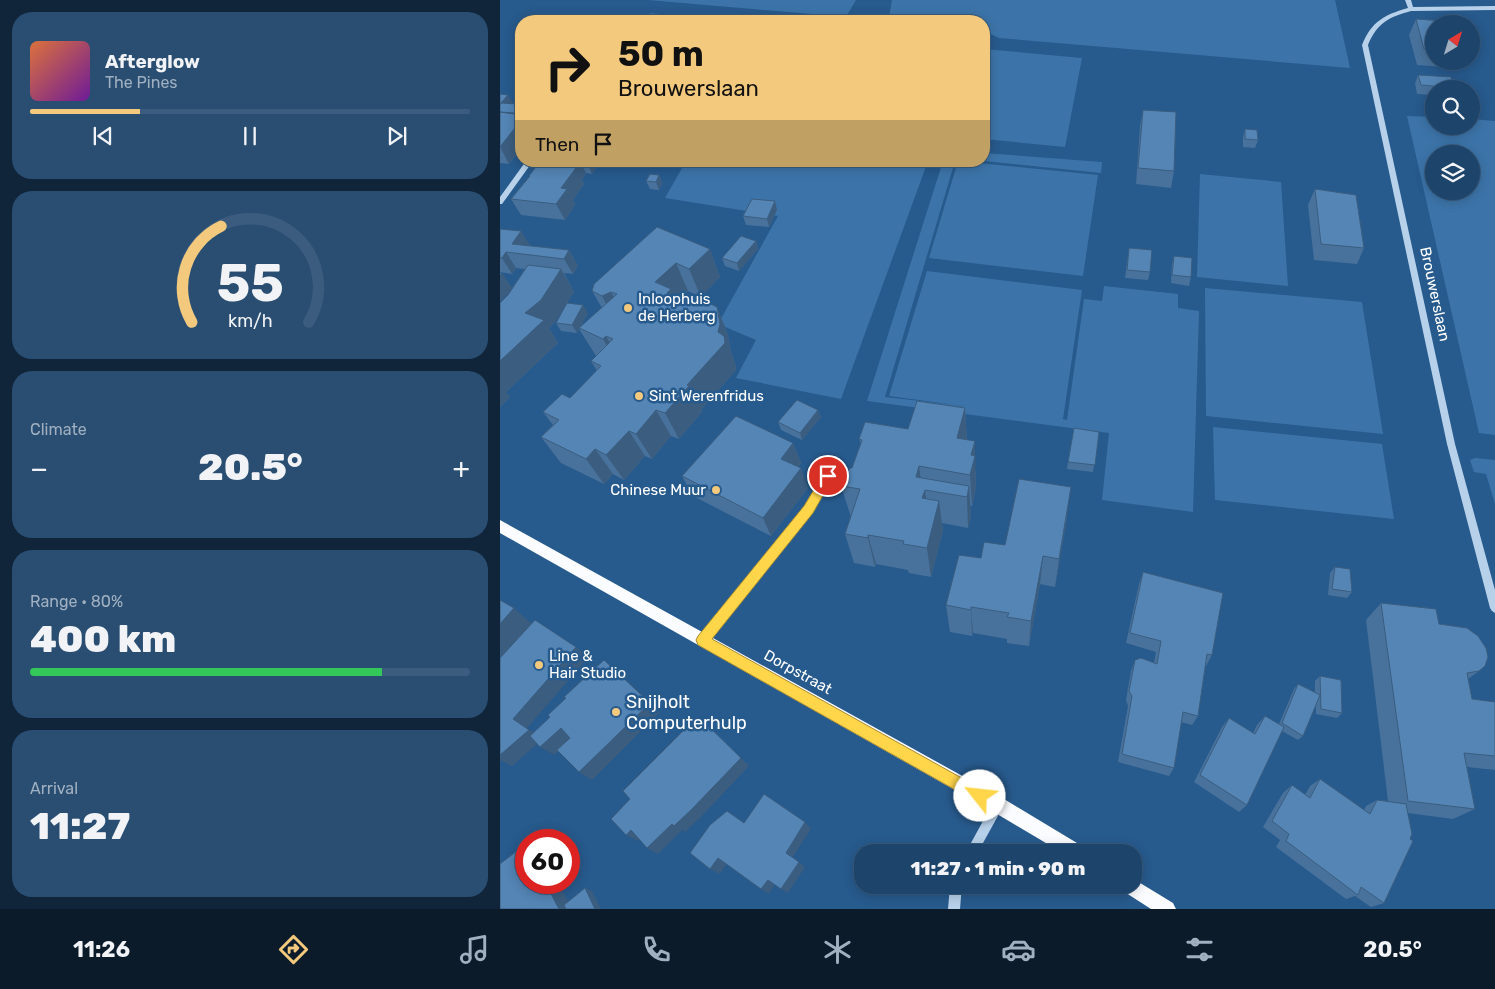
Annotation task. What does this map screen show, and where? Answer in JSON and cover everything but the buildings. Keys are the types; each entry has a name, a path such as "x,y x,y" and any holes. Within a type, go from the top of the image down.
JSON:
{"main road":[{"name":"Dorpstraat","path":"500,526 1062,844"},
{"path":"1142,893 1167,909"}],"street":[{"path":"1408,0 1411,9"},
{"name":"Brouwerslaan","path":"1495,8 1411,9 1388,16 1378,23 1370,32 1365,45 1451,444 1495,608"},
{"path":"500,202 526,167"},
{"path":"702,640 808,510 828,476"},
{"path":"977,844 998,806"},
{"path":"954,909 955,894"}],"shaded area":[{"path":"648,0 856,0 847,15 823,15"},
{"path":"892,0 1335,0 1350,68 999,38 990,34 990,15 889,15"},
{"path":"650,13 671,15 649,15"},
{"path":"990,50 1082,58 1065,147 990,140"},
{"path":"1407,116 1425,117 1425,135 1480,135 1480,120 1495,121 1495,435 1479,433 1426,200 1480,200 1480,145 1425,145 1425,195"},
{"path":"990,153 1102,162 1101,173 990,162"},
{"path":"990,164 1098,175 1083,276 929,258 956,167 990,167"},
{"path":"683,167 926,167 841,399 736,378 756,340 718,324 778,216 665,198"},
{"path":"941,167 953,167 885,397 964,406 889,396 927,271 1082,290 1063,419 1067,420 1084,299 1102,301 1104,286 1178,294 1178,308 1199,311 1193,512 1102,500 1109,433 867,401"},
{"path":"1200,174 1281,182 1288,286 1197,277"},
{"path":"1205,288 1362,302 1383,434 1206,416"},
{"path":"1213,427 1382,444 1394,519 1215,500"},
{"path":"1475,458 1495,460 1495,504 1486,474 1474,472 1470,460"}],"place":[{"name":"Inloophuis de Herberg","path":"628,308"},
{"name":"Sint Werenfridus","path":"639,396"},
{"name":"Chinese Muur","path":"716,490"},
{"name":"Line & Hair Studio","path":"539,665"},
{"name":"Snijholt Computerhulp","path":"616,712"}],"route":[{"path":"828,476 808,510 702,640 980,796"}]}
